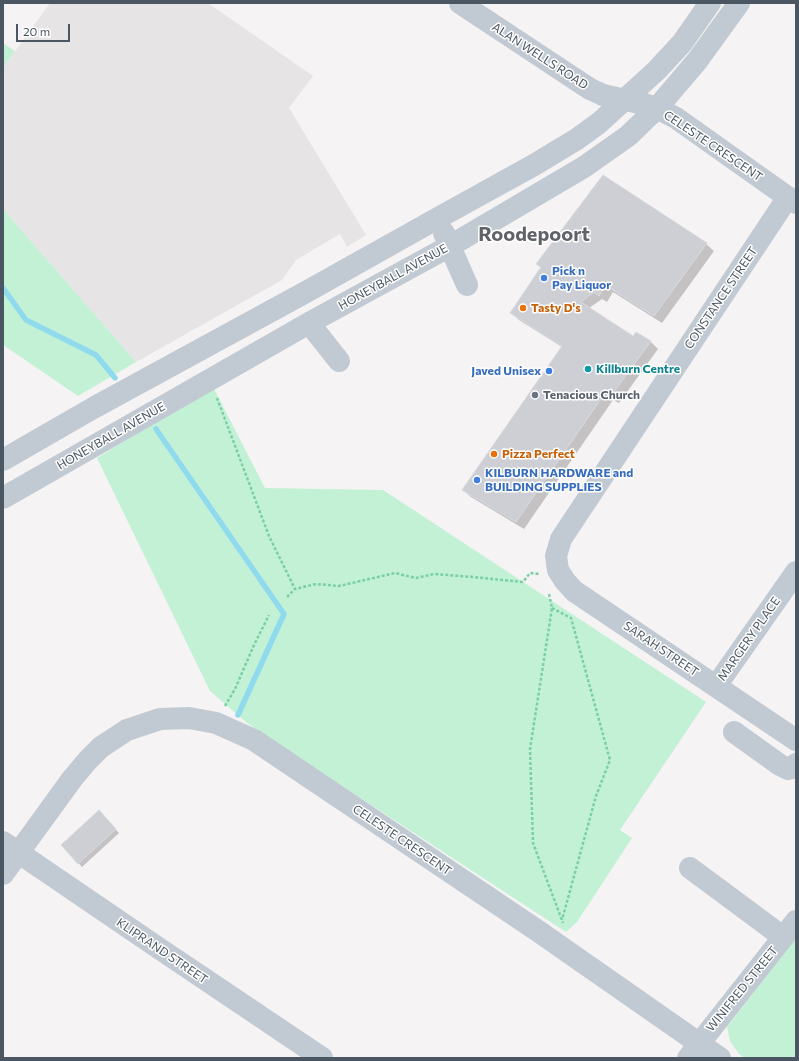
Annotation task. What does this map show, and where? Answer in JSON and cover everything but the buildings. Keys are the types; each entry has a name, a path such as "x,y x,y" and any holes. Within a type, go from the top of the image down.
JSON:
{"street":[{"name":"ALAN WELLS ROAD","path":"460,3 590,89 603,95 625,100"},
{"path":"3,460 95,407 534,165 577,139 599,123 657,70 682,43 710,3"},
{"name":"HONEYBALL AVENUE","path":"3,498 309,323 450,246 584,167 628,136 657,108 697,61 739,3"},
{"name":"CELESTE CRESCENT","path":"625,100 657,108 676,118 792,200"},
{"name":"CONSTANCE STREET","path":"561,539 792,200"},
{"path":"438,218 467,285"},
{"path":"309,323 339,360"},
{"name":"SARAH STREET","path":"561,539 556,556 558,570 564,581 574,591 796,740"},
{"name":"MARGERY PLACE","path":"716,686 796,572"},
{"name":"CELESTE CRESCENT","path":"3,874 11,848 101,747 128,730 160,719 189,718 216,723 254,740 538,931 694,1051 720,1058"},
{"path":"734,732 784,767 793,768 796,764"},
{"name":"KLIPRAND STREET","path":"11,848 322,1058"},
{"path":"690,868 790,929"},
{"name":"WINIFRED STREET","path":"694,1051 790,929"}],"path":[{"path":"216,394 269,536 295,589"},
{"path":"287,597 295,589 316,584 339,586 395,573 416,578 434,574 523,582 530,573 545,574"},
{"path":"548,588 552,608 530,749 534,843 564,928"},
{"path":"552,608 571,618 610,760 596,796 562,921"},
{"path":"224,708 235,689 269,615"}],"shaded area":[{"path":"50,3 208,3 313,76 289,108 366,235 347,247 340,234 296,260 282,280 136,362 3,209 3,68"}],"green space":[{"path":"3,43 15,51 3,68"},
{"path":"3,209 136,362 78,396 3,345"},
{"path":"213,387 265,488 383,490 706,702 620,830 632,838 577,922 566,932 247,723 210,691 97,458"},
{"path":"796,938 796,1058 745,1058 739,1054 730,1041 727,1027"}],"waterway":[{"path":"3,288 26,320 96,355 115,378"},
{"path":"156,429 284,614 238,715"}],"place":[{"name":"Pick n Pay Liquor","path":"544,278"},
{"name":"Tasty D's","path":"523,308"},
{"name":"Killburn Centre","path":"588,369"},
{"name":"Javed Unisex","path":"549,371"},
{"name":"Tenacious Church","path":"535,395"},
{"name":"Pizza Perfect","path":"494,454"},
{"name":"KILBURN HARDWARE and BUILDING SUPPLIES","path":"477,480"}],"district":[{"name":"Roodepoort","path":"534,234"}]}
